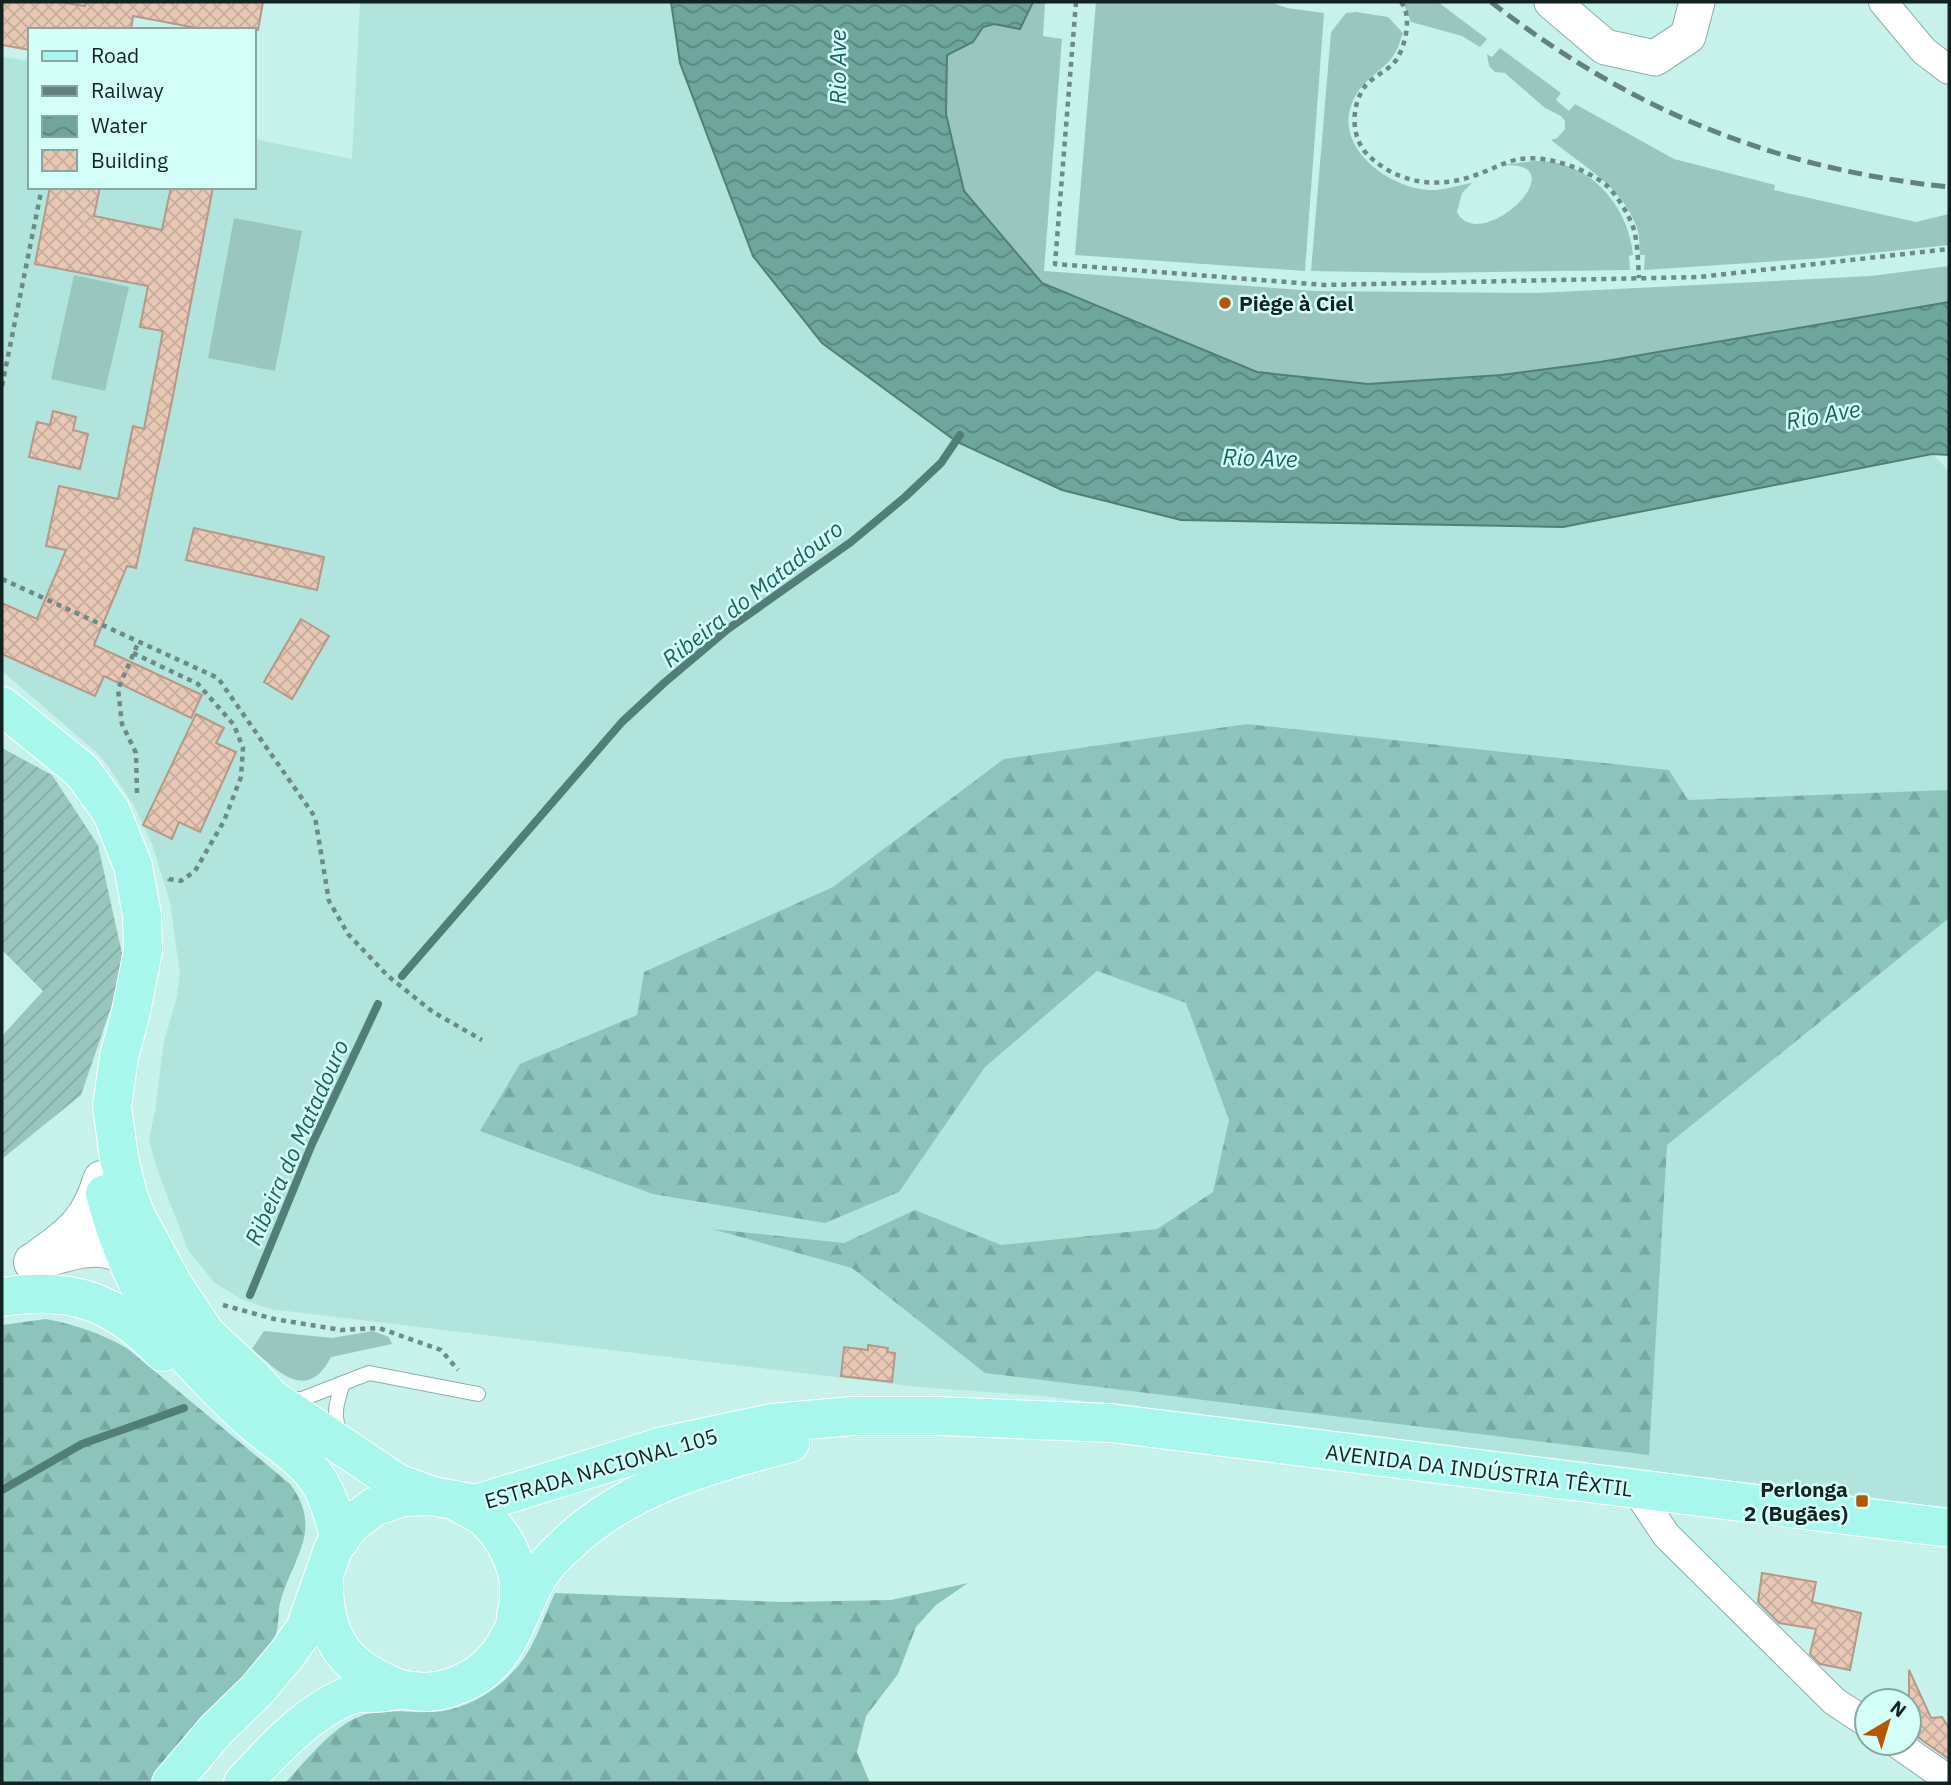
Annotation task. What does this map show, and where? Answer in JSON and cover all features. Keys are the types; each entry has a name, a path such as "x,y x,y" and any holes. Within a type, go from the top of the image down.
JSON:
{"main road":[{"path":"2,706 82,771 111,811 133,866 142,915 142,951 131,1012 119,1057 112,1106 102,1135 102,1180 114,1227 147,1303 179,1346 262,1410 319,1480 340,1540"},
{"path":"112,1106 119,1158 136,1216 174,1286 206,1334 252,1377 262,1410"},
{"path":"17,1272 68,1238 96,1202 102,1180"},
{"path":"17,1272 78,1248 94,1247 125,1253"},
{"path":"2,1297 53,1293 82,1297 116,1312 141,1329 188,1377 360,1458 397,1483 446,1499"},
{"name":"ESTRADA NACIONAL 105","path":"171,1783 287,1654 305,1629 333,1549 351,1525 374,1507 402,1497 446,1499 476,1504 663,1446 772,1423 853,1416 1008,1419"},
{"name":"ESTRADA NACIONAL 105","path":"243,1783 294,1731 322,1711 355,1694 402,1690 429,1692 455,1686 478,1674 497,1657 511,1634 538,1576 556,1555 597,1520 628,1500 666,1481 713,1463 794,1443 969,1426 1008,1419"},
{"name":"AVENIDA DA INDÚSTRIA TÊXTIL","path":"1008,1419 1111,1423 1949,1528"},
{"name":"ESTRADA NACIONAL 105","path":"446,1499 486,1519 506,1543 518,1573 520,1604 511,1634"},
{"name":"ESTRADA NACIONAL 105","path":"324,1578 324,1608 333,1637 350,1662 374,1680 402,1690"}],"street":[{"path":"1552,2 1605,47 1655,58 1688,36 1697,2"},
{"path":"1884,2 1924,51 1949,70"},
{"path":"1636,1490 1666,1535 1834,1701 1853,1714"},
{"path":"1916,1757 1949,1780"}],"lane":[{"path":"262,1410 302,1399 369,1373 478,1394"},
{"path":"343,1383 336,1404 336,1425 360,1458"}],"path":[{"path":"1076,2 1055,264 1325,285 1699,277 1949,249"},
{"path":"1401,2 1409,21 1398,58 1366,86 1354,107 1355,131 1365,152 1386,170 1412,181 1443,184 1522,159 1565,164 1577,169 1606,186 1623,208 1634,230 1639,278"},
{"path":"2,386 42,189"},
{"path":"2,579 218,678 315,817 329,901 348,934 388,976 424,1005 482,1040"},
{"path":"137,799 136,753 122,724 118,689 139,641"},
{"path":"133,653 198,684 234,725 243,748 241,777 225,821 195,871 181,881 169,879 164,870"},
{"path":"220,1304 274,1319 341,1330 379,1328 441,1350 478,1394"}],"shaded area":[{"path":"360,2 671,2 680,63 753,256 1062,490 1181,520 1563,527 1932,454 1949,471 1949,1508 1043,1396 918,1387 270,1309 241,1299 214,1282 188,1250 156,1166 149,1139 164,1041 176,1001 180,974 170,902 152,844 134,806 96,752 2,671 2,57 28,61 28,189 256,189 256,139 352,159"},
{"path":"1033,2 1045,2 1043,36 1062,39 1044,271 1315,291 1538,293 1871,276 1949,266 1949,302 1600,362 1501,375 1368,384 1257,372 1042,283 964,191 946,114 947,55 973,42 983,27 994,24 1020,29"},
{"path":"1096,2 1270,2 1287,8 1324,13 1305,271 1075,255"},
{"path":"1403,2 1438,2 1487,39 1480,47 1462,36 1411,22"},
{"path":"1346,13 1388,17 1403,33 1391,59 1363,86 1353,101 1349,118 1350,134 1357,149 1368,162 1397,182 1413,187 1434,190 1472,183 1462,193 1457,212 1469,223 1486,223 1504,215 1530,188 1531,175 1521,167 1496,166 1538,161 1568,166 1596,183 1617,208 1630,239 1633,255 1629,256 1630,270 1424,273 1311,271 1331,32"},
{"path":"1500,48 1561,93 1556,100 1569,111 1575,104 1674,159 1775,185 1774,190 1916,222 1949,214 1949,245 1824,258 1644,270 1645,255 1640,255 1638,231 1631,214 1601,178 1551,140 1557,138 1565,129 1565,121 1561,116 1545,108 1505,73 1495,72 1489,66 1487,54 1492,57"},
{"path":"234,218 302,231 275,371 208,358"},
{"path":"74,275 129,287 105,391 51,379"},
{"path":"2,748 52,775 98,845 125,967 81,1095 2,1159 2,1036 43,991 2,950"},
{"path":"264,1331 332,1338 373,1331 389,1337 392,1344 331,1357 322,1371 303,1381 283,1374 252,1349"}],"green space":[{"path":"1247,724 1669,770 1688,800 1949,790 1949,918 1667,1145 1649,1455 985,1373 852,1268 712,1229 844,1243 915,1210 1001,1245 1157,1229 1213,1192 1229,1120 1186,1003 1097,971 985,1067 899,1192 825,1223 653,1194 480,1131 520,1064 637,1015 644,972 833,887 1004,759"},
{"path":"46,1319 88,1330 128,1349 290,1484 305,1515 303,1543 280,1603 276,1635 272,1643 155,1783 2,1783 2,1325"},
{"path":"968,1583 936,1605 916,1627 898,1674 866,1716 857,1752 870,1783 285,1783 330,1736 361,1716 387,1711 445,1710 460,1707 487,1694 520,1664 555,1593 783,1602 891,1600"}],"water":[{"name":"Rio Ave","path":"671,2 1033,2 1020,29 994,24 983,27 973,42 947,55 946,114 964,191 1042,283 1257,372 1368,384 1501,375 1600,362 1949,302 1949,455 1932,454 1563,527 1181,520 1062,490 957,442 822,343 753,256 680,63"}],"building":[{"path":"2,2 60,2 85,6 86,2 263,2 258,30 196,28 133,16 131,28 28,28 28,50 2,45"},
{"path":"50,189 100,189 94,216 162,230 171,189 213,189 171,406 136,568 127,566 94,645 202,695 191,718 104,676 95,696 2,654 2,603 37,619 66,550 46,546 59,486 118,499 133,426 144,429 163,331 140,327 148,286 35,264"},
{"path":"53,411 76,417 73,430 88,434 80,469 29,457 37,422 50,425"},
{"path":"194,528 324,557 317,590 186,560"},
{"path":"301,619 329,636 292,699 264,682"},
{"path":"196,714 224,728 216,743 236,752 200,832 179,822 172,839 143,825"},
{"path":"868,1345 888,1348 887,1352 895,1353 892,1382 841,1376 844,1347 868,1350"},
{"path":"1762,1573 1816,1582 1812,1602 1861,1613 1850,1670 1820,1664 1810,1654 1816,1629 1779,1623 1758,1602"},
{"path":"1909,1670 1917,1687 1909,1687"},
{"path":"1923,1701 1931,1718 1942,1717 1949,1728 1949,1759 1923,1741"}],"waterway":[{"name":"Ribeira do Matadouro","path":"402,976 622,722 728,629 851,542 905,497 941,463 960,435"},
{"name":"Ribeira do Matadouro","path":"250,1295 312,1144 378,1004"},
{"name":"Ribeira do Matadouro","path":"2,1490 82,1444 184,1408"}],"railway":[{"path":"1491,2 1543,40 1597,74 1706,128 1823,166 1949,187"}],"place":[{"name":"Piège à Ciel","path":"1225,303"},
{"name":"Perlonga 2 (Bugães)","path":"1862,1501"}]}
